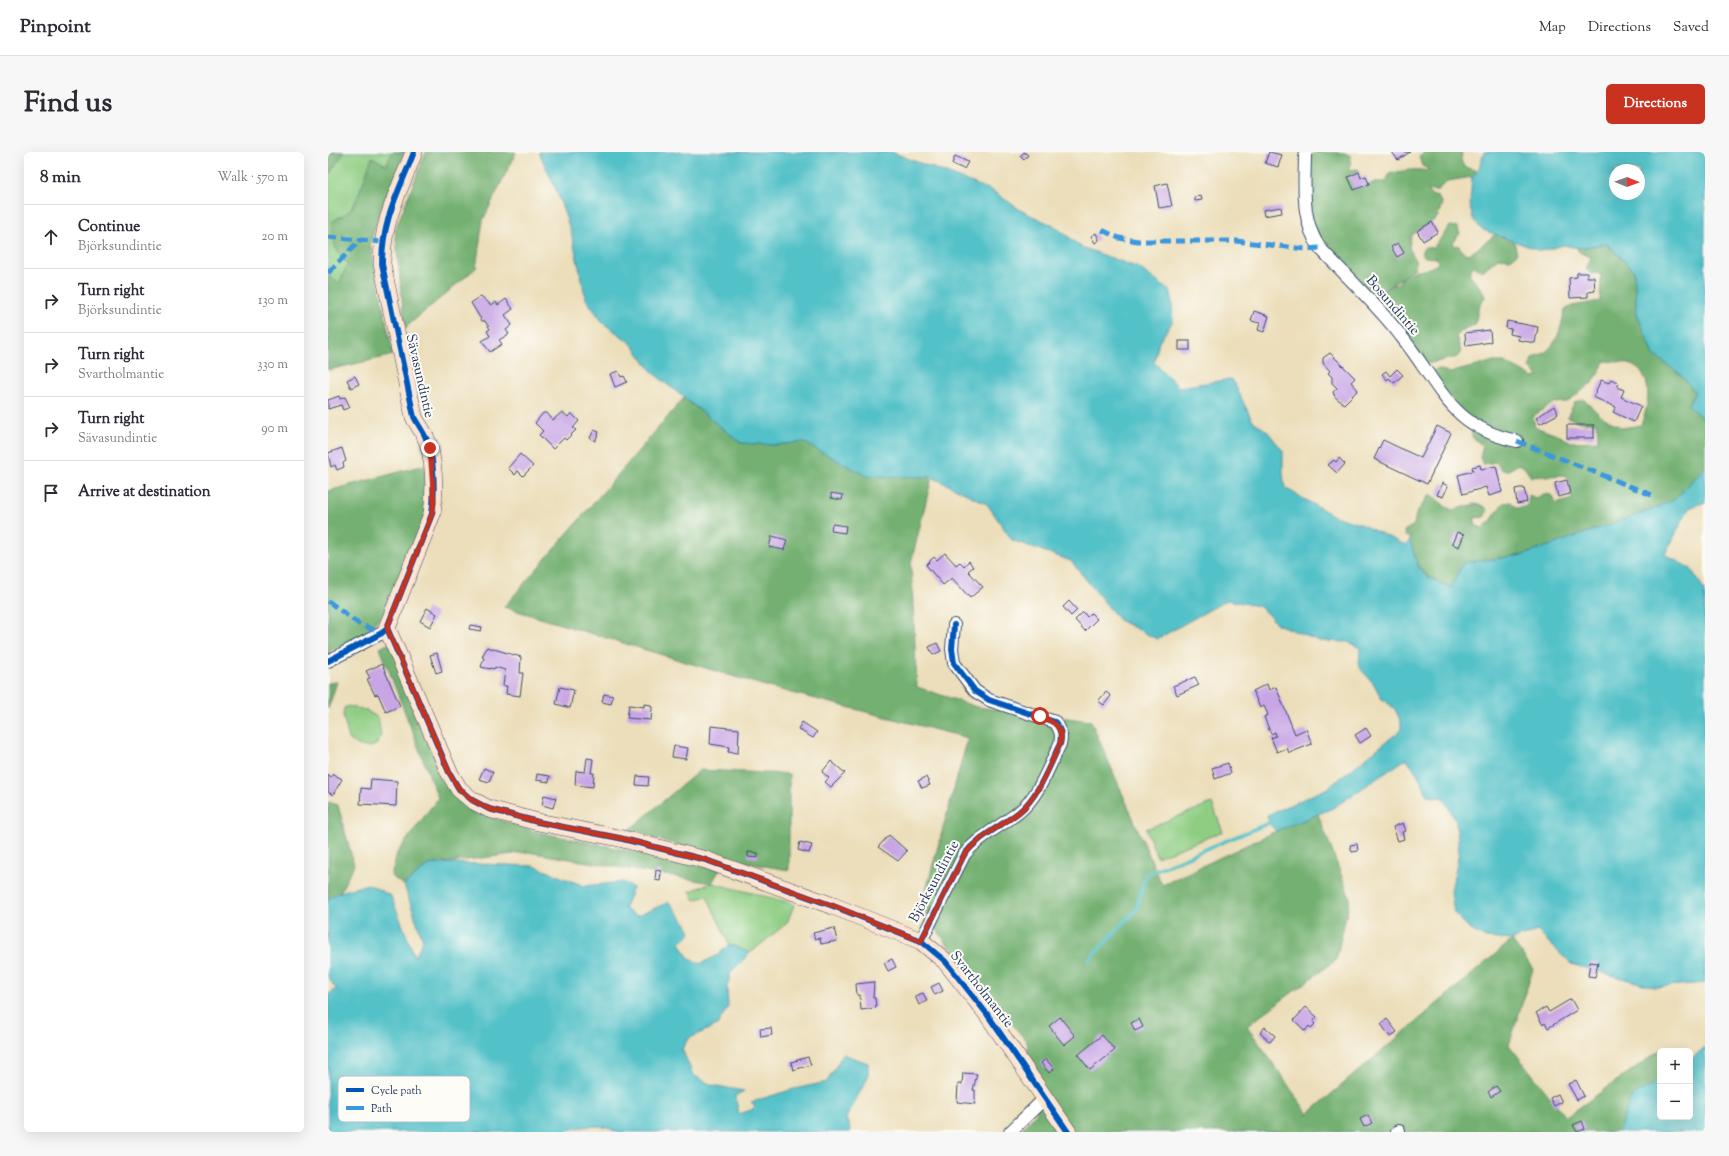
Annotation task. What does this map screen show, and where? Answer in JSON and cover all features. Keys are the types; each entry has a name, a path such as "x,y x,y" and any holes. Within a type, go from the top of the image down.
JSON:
{"street":[{"name":"Sävasundintie","path":"387,628 432,514 434,503 430,448 414,417 382,264 382,242 391,208 414,152"},
{"name":"Bosundintie","path":"1305,152 1305,206 1313,239 1402,337 1446,400 1468,422 1482,429 1517,441"},
{"name":"Björksundintie","path":"921,941 964,855 973,844 1019,812 1031,800 1060,744 1062,736 1059,728 1054,722 989,700 975,691 954,663 952,649 954,625"},
{"path":"328,661 382,633 387,628"},
{"name":"Svartholmantie","path":"387,628 449,772 459,789 472,800 489,809 538,822 620,838 706,860 834,906 921,941 950,967 987,1014 1068,1132"},
{"path":"1010,1132 1044,1099"}],"green space":[{"path":"328,152 405,152 378,217 370,244 393,355 328,370"},
{"path":"328,152 344,152 328,176"},
{"path":"393,152 405,152 378,217 370,244 393,355 328,370 328,276 339,283 348,264 340,255 334,244 332,233 333,221 351,209 372,157 386,165"},
{"path":"426,152 516,152 483,220 476,268 405,328 395,230"},
{"path":"1318,152 1345,153 1351,156 1350,170 1357,169 1364,188 1374,182 1386,182 1389,174 1408,170 1426,171 1428,169 1422,166 1419,156 1425,152 1459,152 1462,154 1461,160 1464,167 1478,171 1472,177 1448,181 1436,191 1428,190 1431,195 1438,197 1442,204 1437,218 1411,235 1409,248 1416,262 1415,268 1373,298 1370,298 1310,228 1309,163 1312,155"},
{"path":"1450,226 1457,227 1460,234 1455,238 1453,245 1459,246 1463,252 1467,254 1473,252 1495,235 1514,240 1517,254 1510,259 1498,258 1482,271 1474,266 1471,269 1469,274 1482,290 1485,297 1478,309 1475,325 1466,328 1456,336 1461,352 1457,357 1426,364 1377,302 1381,294 1394,284 1398,285 1401,279 1416,270 1425,270 1438,264 1437,258 1425,257 1421,252 1425,247 1433,248"},
{"path":"1606,244 1634,270 1637,314 1654,355 1680,374 1695,392 1688,405 1705,421 1705,467 1675,499 1654,509 1523,555 1463,563 1452,588 1434,580 1421,570 1413,557 1410,537 1405,536 1404,531 1414,525 1416,514 1429,495 1432,495 1452,510 1475,504 1484,506 1488,510 1484,517 1474,518 1476,526 1483,528 1491,521 1503,503 1511,502 1516,508 1524,507 1528,504 1529,495 1536,498 1544,494 1551,495 1556,504 1572,499 1569,478 1563,475 1531,477 1524,467 1519,464 1509,470 1502,470 1496,462 1483,464 1480,458 1483,446 1472,437 1472,427 1431,371 1439,369 1450,373 1490,362 1504,362 1534,378 1538,376 1530,368 1532,360 1534,357 1545,352 1552,346 1560,331 1565,310 1572,306 1600,301 1601,276 1599,273 1591,274 1586,269 1591,257 1579,252 1577,248","holes":["1605,361 1629,364 1637,368 1643,375 1648,390 1648,399 1641,425 1622,428 1601,416 1583,399 1575,402 1567,417 1580,422 1597,423 1598,441 1571,442 1560,436 1535,427 1533,416 1554,403 1567,402 1593,382"]},
{"path":"684,398 741,443 775,445 803,442 867,476 932,477 911,563 917,687 977,707 1091,721 1162,885 1276,831 1318,814 1350,898 1336,960 1247,1026 1308,1114 1512,940 1533,969 1509,1045 1566,1117 1657,1052 1657,1083 1632,1097 1618,1132 1019,1132 1037,1112 1027,1042 945,941 921,908 968,738 765,686 504,607"},
{"path":"425,465 427,512 384,614 361,636 328,652 328,491"},
{"path":"391,642 446,775 467,809 537,832 720,869 712,883 528,852 428,865 404,885 391,876 397,853 438,798 380,648"},
{"path":"337,682 328,709 328,683"},
{"path":"348,706 366,710 378,718 381,735 377,744 366,747 355,744 349,739 343,715 344,708"},
{"path":"700,770 789,774 789,870 740,862 628,831"},
{"path":"328,802 338,805 354,865 340,892 328,899"},
{"path":"1212,803 1223,832 1157,857 1146,829"},
{"path":"712,883 792,903 794,905 787,923 750,953 729,944 707,896 695,900 690,891"}],"water":[{"path":"539,152 891,152 991,190 1022,211 1056,227 1081,247 1139,268 1171,292 1173,321 1159,342 1154,362 1179,387 1232,379 1252,420 1268,432 1283,451 1283,474 1285,488 1334,516 1360,524 1406,545 1410,540 1418,567 1422,572 1432,580 1451,588 1463,563 1523,555 1654,509 1675,499 1705,467 1705,502 1689,508 1665,554 1691,569 1704,589 1705,598 1705,983 1654,987 1571,964 1537,931 1512,940 1486,938 1471,930 1454,913 1451,891 1459,853 1456,822 1444,798 1428,796 1417,773 1406,759 1333,808 1276,831 1269,823 1267,815 1328,788 1401,730 1401,722 1395,709 1381,698 1374,684 1359,667 1360,648 1348,642 1319,641 1277,624 1259,606 1227,600 1157,639 1119,620 1071,561 1012,540 987,504 932,477 867,476 803,442 775,445 741,443 653,373 631,343 603,323 586,299 571,232 557,192"},
{"path":"1484,152 1705,152 1705,421 1688,405 1695,392 1680,374 1654,355 1637,314 1634,270 1607,244 1577,248 1564,245 1541,251 1483,230 1477,225 1471,213 1470,200 1472,177 1478,171"},
{"path":"451,863 534,866 584,886 623,882 633,888 624,909 637,916 669,902 685,922 691,933 680,943 688,957 700,964 718,955 729,944 750,953 731,972 727,987 728,1007 717,1025 688,1039 682,1049 693,1075 712,1085 744,1091 735,1096 739,1114 751,1110 755,1106 751,1102 794,1089 827,1082 843,1054 868,1063 868,1077 846,1118 851,1132 616,1132 604,1127 590,1126 562,1132 328,1132 328,995 336,989 328,977 328,899 340,892 368,884 391,896 415,957 423,940 404,885 428,865"},
{"path":"1705,1047 1705,1132 1618,1132 1632,1096 1657,1083 1657,1120 1693,1120 1693,1057"}],"building":[{"path":"1024,152 1028,155 1024,160 1020,156"},
{"path":"1269,152 1282,155 1278,167 1265,163"},
{"path":"1392,152 1410,152 1398,160"},
{"path":"955,156 968,162 964,169 952,164"},
{"path":"1359,172 1361,178 1366,176 1369,184 1354,190 1348,177"},
{"path":"1167,183 1172,206 1159,208 1155,186"},
{"path":"1201,196 1202,200 1195,201 1194,197"},
{"path":"1281,207 1282,213 1264,216 1263,210"},
{"path":"1432,222 1438,232 1423,241 1417,231"},
{"path":"1096,233 1099,240 1095,243 1091,236"},
{"path":"1398,243 1404,253 1397,257 1391,247"},
{"path":"1577,273 1587,273 1587,277 1594,277 1595,291 1588,292 1588,297 1570,298 1569,278 1577,277"},
{"path":"481,296 491,305 496,302 498,305 506,299 513,309 505,315 512,325 506,330 509,334 499,340 502,344 490,352 482,341 490,336 487,331 490,329 485,321 482,321 471,303"},
{"path":"1254,311 1269,316 1264,332 1258,330 1260,323 1251,321"},
{"path":"1507,321 1538,327 1535,343 1518,340 1519,336 1510,334 1511,329 1506,328"},
{"path":"1490,330 1491,342 1466,346 1465,333"},
{"path":"1179,341 1190,341 1190,350 1179,350"},
{"path":"1330,353 1355,378 1351,382 1358,390 1344,404 1335,397 1333,392 1337,388 1332,383 1332,377 1328,373 1330,371 1323,363 1323,358"},
{"path":"1397,369 1403,375 1394,383 1389,378 1387,380 1382,374 1386,371 1390,376"},
{"path":"618,371 621,377 624,376 627,382 615,387 610,374"},
{"path":"355,376 359,384 351,388 347,380"},
{"path":"1611,379 1619,383 1617,387 1624,390 1621,397 1641,406 1634,422 1613,412 1616,407 1593,397 1601,380 1609,383"},
{"path":"339,396 340,399 345,397 350,407 343,410 341,405 328,409 328,400"},
{"path":"1554,406 1558,414 1540,424 1536,418"},
{"path":"562,412 568,417 571,413 579,421 573,428 576,430 566,440 564,438 553,449 539,435 543,431 535,423 543,413 547,413 553,420"},
{"path":"1567,425 1594,425 1594,438 1567,438"},
{"path":"1437,426 1451,433 1427,484 1374,459 1383,440 1421,458"},
{"path":"594,430 599,432 595,441 590,438"},
{"path":"342,448 346,461 343,463 344,467 337,470 335,465 331,467 328,453"},
{"path":"520,454 533,466 523,476 518,471 515,475 508,468"},
{"path":"1339,458 1345,464 1337,473 1328,465 1334,460 1336,462"},
{"path":"1480,465 1481,469 1496,466 1502,492 1489,496 1486,487 1463,494 1458,475 1473,471 1472,467"},
{"path":"1567,480 1570,494 1558,497 1555,483"},
{"path":"1442,483 1448,486 1443,497 1437,495"},
{"path":"1524,488 1527,502 1517,504 1515,489"},
{"path":"831,493 843,495 842,500 831,498"},
{"path":"832,524 846,526 845,533 831,531"},
{"path":"1457,532 1464,535 1459,547 1452,544"},
{"path":"772,536 787,540 784,550 769,547"},
{"path":"945,553 956,565 960,562 964,566 969,561 973,567 968,571 983,587 970,598 952,578 943,585 926,565 934,557 937,560"},
{"path":"1069,601 1077,610 1071,616 1063,607"},
{"path":"427,608 437,614 430,627 420,621"},
{"path":"1083,612 1087,617 1091,613 1097,619 1085,631 1075,620"},
{"path":"470,625 482,627 481,631 469,629"},
{"path":"937,643 941,651 933,655 929,647"},
{"path":"487,647 521,657 520,673 523,673 520,696 506,694 507,686 503,686 505,670 495,667 494,669 490,669 481,667 484,658 482,657"},
{"path":"437,653 442,671 436,673 430,655"},
{"path":"382,664 400,706 386,712 378,694 375,695 367,679 370,678 366,671"},
{"path":"1195,677 1199,685 1177,695 1173,686"},
{"path":"1267,684 1269,690 1276,687 1295,734 1306,729 1312,744 1289,753 1287,748 1277,752 1271,738 1276,736 1275,732 1271,734 1264,717 1268,715 1264,706 1260,708 1253,691"},
{"path":"560,687 574,690 570,708 556,704"},
{"path":"1106,692 1111,696 1104,705 1098,701"},
{"path":"604,694 613,696 611,704 602,702"},
{"path":"644,704 651,705 651,720 627,718 629,705 644,707"},
{"path":"802,722 817,732 813,738 798,729"},
{"path":"711,726 739,729 738,753 728,752 729,747 710,744"},
{"path":"1366,728 1371,736 1360,743 1355,735"},
{"path":"674,746 688,748 686,759 672,757"},
{"path":"587,758 593,759 591,773 594,773 593,787 575,785 576,771 585,772"},
{"path":"831,761 845,773 831,787 825,782 829,778 822,772"},
{"path":"1228,763 1231,773 1215,779 1212,768"},
{"path":"484,768 493,772 489,782 479,779"},
{"path":"328,774 331,777 333,774 342,779 333,795 328,792"},
{"path":"537,774 550,776 549,782 536,780"},
{"path":"637,776 649,777 648,786 636,785"},
{"path":"926,777 930,785 922,788 918,781"},
{"path":"371,779 397,781 396,806 360,804 361,788 370,789"},
{"path":"544,795 556,798 553,808 542,805"},
{"path":"1403,823 1406,831 1402,832 1404,839 1398,841 1393,827"},
{"path":"889,835 907,851 898,861 878,847"},
{"path":"800,842 812,845 809,853 798,850"},
{"path":"1357,844 1358,851 1352,852 1350,845"},
{"path":"748,852 758,853 758,858 748,857"},
{"path":"656,870 661,871 660,881 655,880"},
{"path":"834,928 837,941 821,944 820,938 815,939 813,933"},
{"path":"892,959 896,967 888,971 884,963"},
{"path":"1590,962 1598,963 1595,977 1588,976"},
{"path":"874,982 873,998 875,998 876,1008 861,1010 860,995 857,995 856,984"},
{"path":"939,983 943,991 935,995 931,987"},
{"path":"923,993 927,1001 919,1005 915,996"},
{"path":"1571,999 1577,1010 1548,1028 1545,1023 1543,1025 1536,1013 1546,1007 1549,1012"},
{"path":"1306,1007 1317,1017 1313,1022 1315,1024 1311,1028 1309,1026 1305,1031 1294,1020"},
{"path":"1060,1017 1075,1036 1064,1045 1049,1026"},
{"path":"1139,1019 1143,1027 1135,1031 1131,1023"},
{"path":"1387,1019 1397,1032 1390,1037 1381,1024"},
{"path":"1265,1027 1275,1036 1270,1042 1260,1033"},
{"path":"771,1028 772,1035 761,1037 760,1029"},
{"path":"1102,1035 1115,1050 1090,1070 1078,1055"},
{"path":"808,1057 811,1065 793,1070 791,1062"},
{"path":"1046,1059 1054,1069 1049,1073 1041,1063"},
{"path":"963,1073 977,1074 973,1090 975,1090 975,1104 957,1102 958,1084 962,1084"},
{"path":"1576,1080 1584,1096 1577,1100 1568,1084"},
{"path":"1496,1086 1500,1091 1491,1097 1488,1092"},
{"path":"1558,1094 1562,1102 1554,1106 1550,1098"},
{"path":"1368,1115 1372,1123 1364,1127 1360,1119"},
{"path":"1582,1121 1585,1129 1577,1132 1573,1125"}],"waterway":[{"path":"1089,960 1136,910 1146,874 1269,823"}],"marked path":[{"path":"1102,230 1119,238 1138,241 1236,241 1305,249 1320,248"},
{"path":"328,237 382,242"},
{"path":"328,273 360,240"},
{"path":"1517,441 1652,495"},
{"path":"328,601 359,624 382,633"}],"cycle path":[{"path":"328,661 382,633 387,628 432,514 434,485 431,453 425,436 414,417 382,264 388,219 414,152"},
{"path":"921,941 964,855 976,842 1019,812 1032,798 1043,780 1061,741 1059,728 1055,722 989,700 975,691 954,663 952,649 954,625"},
{"path":"387,628 449,772 459,789 472,800 489,809 538,822 619,838 706,860 833,906 921,941 945,961 987,1014 1068,1132"}],"route":[{"path":"430,448 434,503 432,514 387,628 449,772 459,789 472,800 489,809 538,822 620,838 706,860 834,906 921,941 964,855 973,844 991,830 1019,812 1031,800 1060,744 1062,736 1059,728 1054,722 1040,716"}]}
